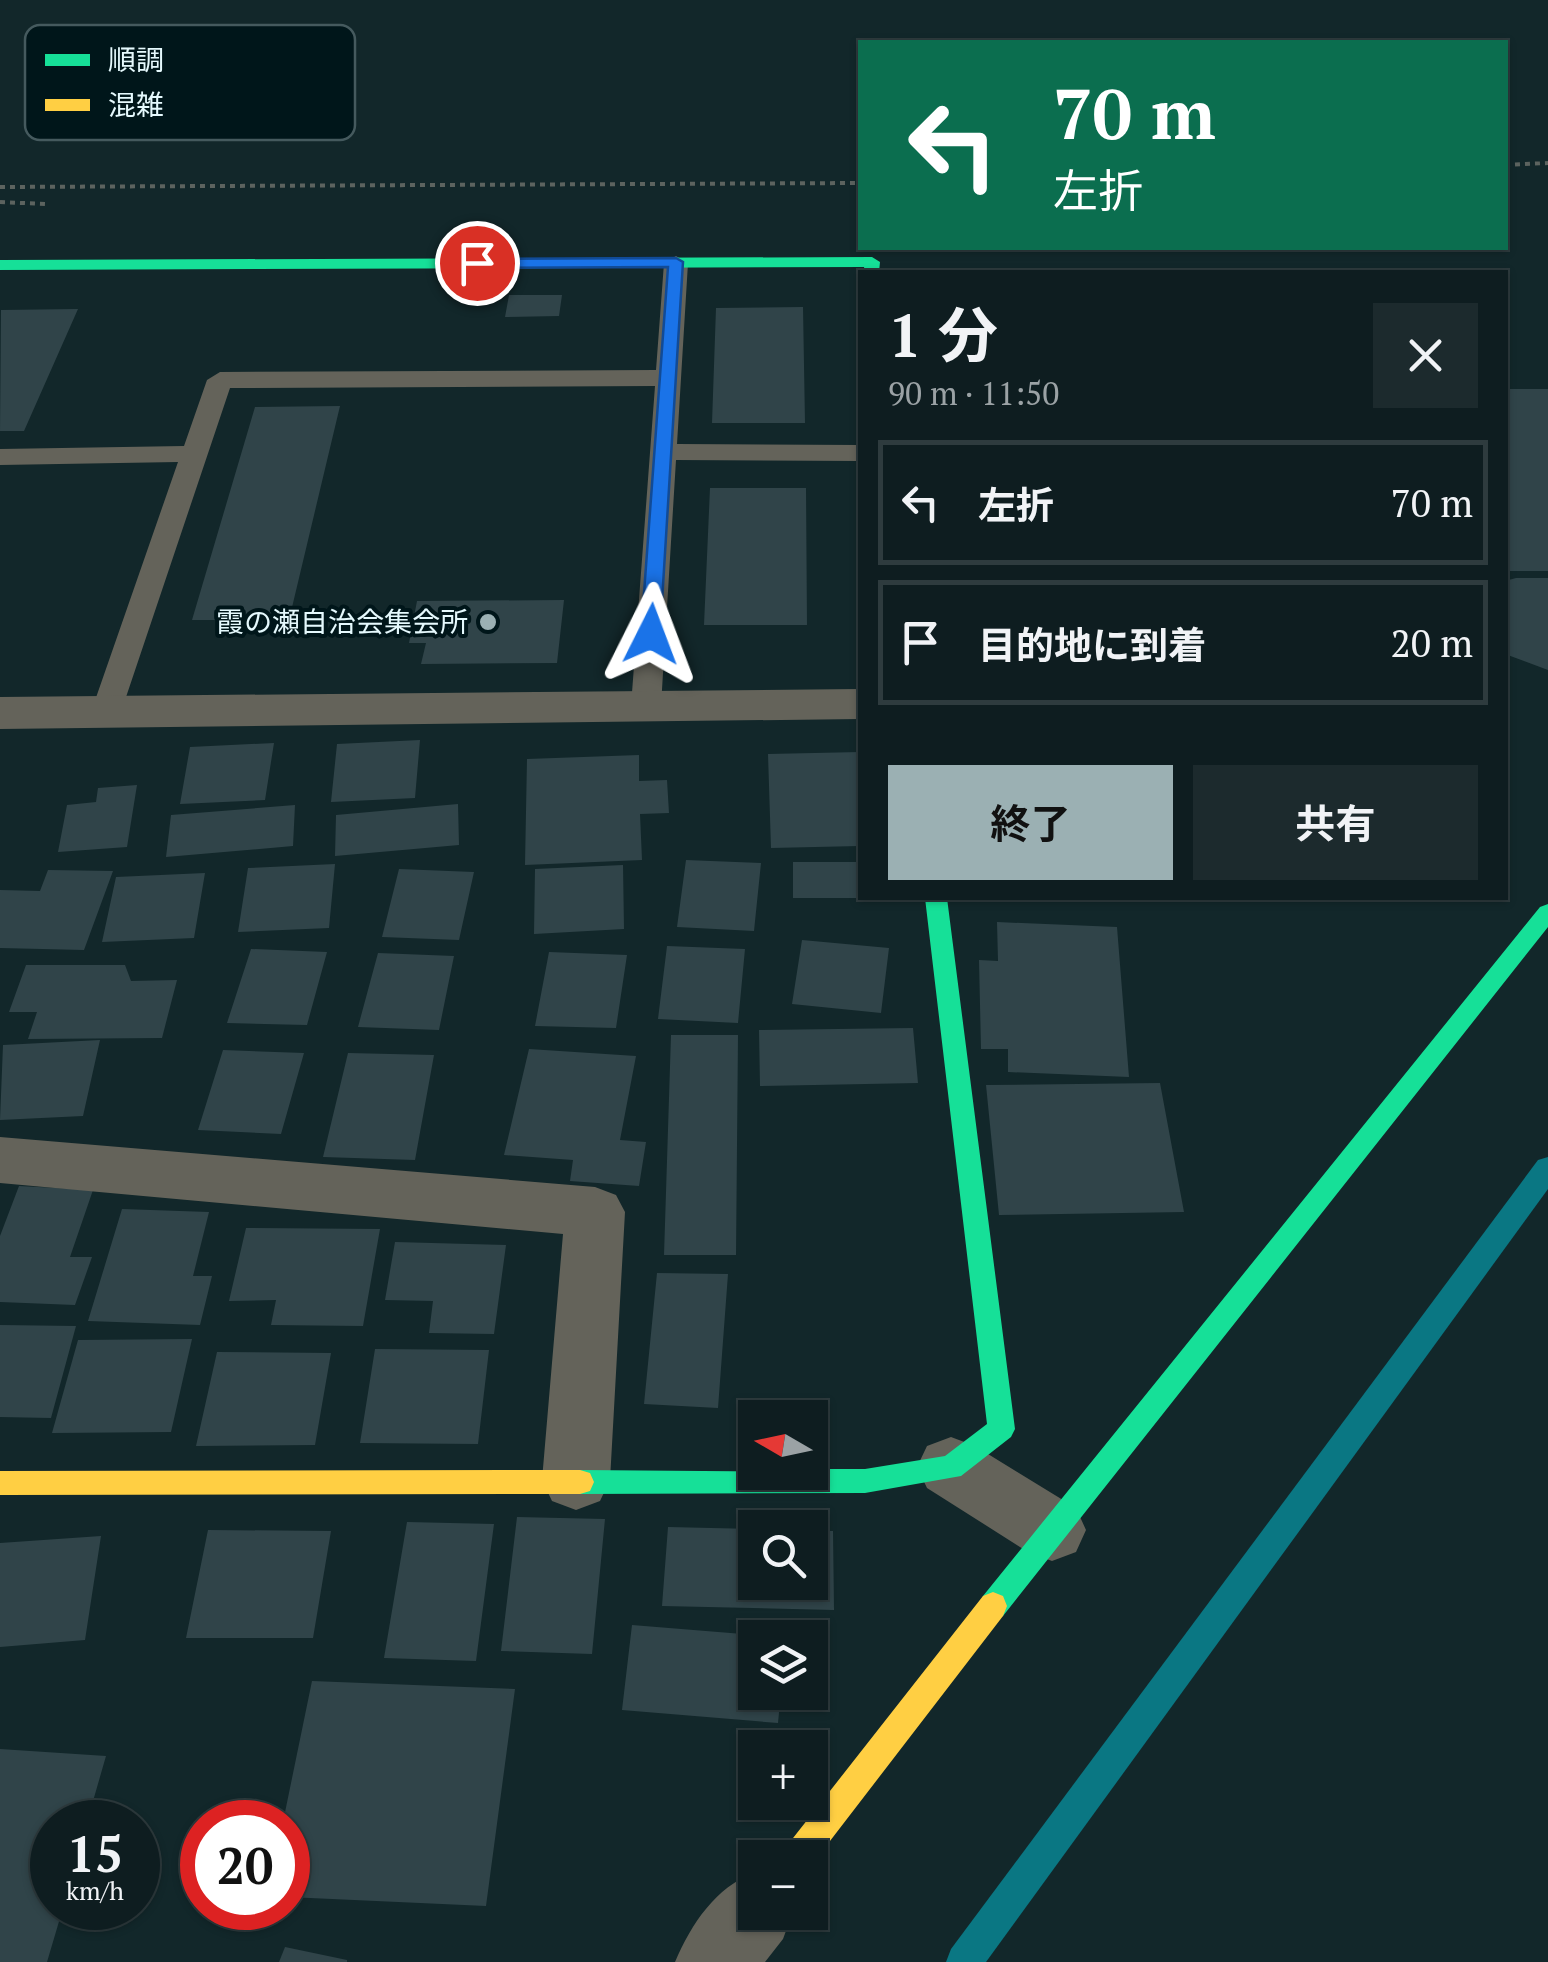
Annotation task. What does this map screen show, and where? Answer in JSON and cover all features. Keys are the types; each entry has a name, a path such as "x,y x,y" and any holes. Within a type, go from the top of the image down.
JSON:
{"street":[{"path":"0,265 872,262 872,270"},
{"path":"0,713 858,704"},
{"path":"0,1483 865,1481 951,1467 1001,1428 936,900"},
{"path":"811,1840 1052,1530 1548,912"},
{"path":"0,1160 595,1212 576,1480"},
{"path":"951,1467 1052,1530"},
{"path":"716,1962 740,1930"}],"lane":[{"path":"646,706 676,262"},
{"path":"106,712 220,380 666,378"},
{"path":"662,452 858,453"},
{"path":"0,457 194,454"}],"path":[{"path":"1508,165 1548,163"},
{"path":"0,187 858,183"}],"building":[{"path":"509,295 562,295 559,316 505,317"},
{"path":"803,307 805,423 712,423 716,308"},
{"path":"78,309 24,431 0,431 1,310"},
{"path":"1508,389 1548,389 1548,571 1508,571"},
{"path":"340,406 289,620 192,620 255,407"},
{"path":"710,488 806,488 807,625 704,625"},
{"path":"1548,578 1548,670 1508,655 1508,580"},
{"name":"霞の瀬自治会集会所","path":"564,600 557,663 421,664 426,643 409,643 417,601"},
{"path":"420,740 415,798 331,802 337,744"},
{"path":"274,743 265,800 180,804 190,747"},
{"path":"858,752 858,846 771,848 768,754"},
{"path":"639,755 639,781 667,780 669,813 640,814 642,860 525,865 527,759"},
{"path":"137,785 127,847 58,852 67,805 96,802 98,788"},
{"path":"458,804 459,845 335,856 336,815"},
{"path":"295,805 293,846 166,857 171,815"},
{"path":"686,860 761,863 754,931 677,927"},
{"path":"793,862 858,862 858,898 793,898"},
{"path":"335,864 329,928 238,932 248,868"},
{"path":"623,865 624,929 534,934 535,869"},
{"path":"399,869 474,872 459,940 382,937"},
{"path":"48,870 113,871 84,950 0,948 0,890 40,891"},
{"path":"205,873 194,938 102,942 116,877"},
{"path":"997,922 1117,927 1129,1077 1008,1072 1008,1049 981,1049 979,960 998,961"},
{"path":"802,940 889,948 881,1013 792,1004"},
{"path":"667,946 745,949 738,1023 658,1019"},
{"path":"251,949 327,952 307,1025 227,1023"},
{"path":"549,952 627,955 616,1028 535,1026"},
{"path":"378,953 454,956 439,1030 358,1027"},
{"path":"26,965 125,965 131,981 177,980 162,1038 28,1039 37,1012 9,1012"},
{"path":"913,1028 918,1083 760,1086 759,1030"},
{"path":"671,1035 738,1035 736,1255 664,1255"},
{"path":"100,1040 83,1116 0,1120 3,1045"},
{"path":"529,1049 636,1056 620,1140 646,1142 639,1186 570,1181 573,1160 504,1155"},
{"path":"223,1050 304,1053 281,1134 198,1130"},
{"path":"348,1053 434,1055 415,1160 323,1157"},
{"path":"1160,1083 1184,1212 999,1215 986,1085"},
{"path":"19,1186 93,1190 70,1257 92,1257 75,1305 0,1302 0,1236"},
{"path":"122,1209 209,1212 193,1276 212,1276 200,1325 88,1321"},
{"path":"246,1228 380,1229 363,1326 271,1325 276,1300 229,1301"},
{"path":"395,1242 506,1245 494,1334 429,1333 433,1301 385,1300"},
{"path":"657,1273 728,1274 718,1408 644,1404"},
{"path":"0,1325 76,1326 51,1418 0,1417"},
{"path":"192,1339 171,1432 52,1433 78,1340"},
{"path":"375,1349 489,1350 478,1444 360,1443"},
{"path":"217,1352 331,1353 315,1445 196,1446"},
{"path":"517,1517 605,1519 592,1654 501,1651"},
{"path":"407,1522 494,1524 476,1661 384,1658"},
{"path":"668,1527 738,1529 738,1600 828,1600 828,1531 833,1531 834,1610 662,1606"},
{"path":"208,1530 331,1531 313,1638 186,1638"},
{"path":"101,1536 85,1640 0,1647 0,1543"},
{"path":"632,1625 738,1634 738,1710 779,1710 778,1723 622,1710"},
{"path":"312,1681 515,1689 486,1906 310,1898 310,1800 288,1800"},
{"path":"0,1749 106,1756 93,1800 30,1800 30,1930 56,1930 47,1962 0,1962"},
{"path":"285,1947 347,1960 347,1962 279,1962"}],"waterway":[{"path":"964,1962 1548,1168"}],"traffic: fast":[{"path":"0,265 872,262 872,270"},
{"path":"580,1482 865,1481 951,1467 1001,1429 936,900"},
{"path":"993,1606 1548,912"}],"traffic: slow":[{"path":"0,1483 580,1482"},
{"path":"811,1840 993,1606"}],"place":[{"name":"霞の瀬自治会集会所","path":"488,622"}],"route":[{"path":"477,263 676,262 651,634"}]}
